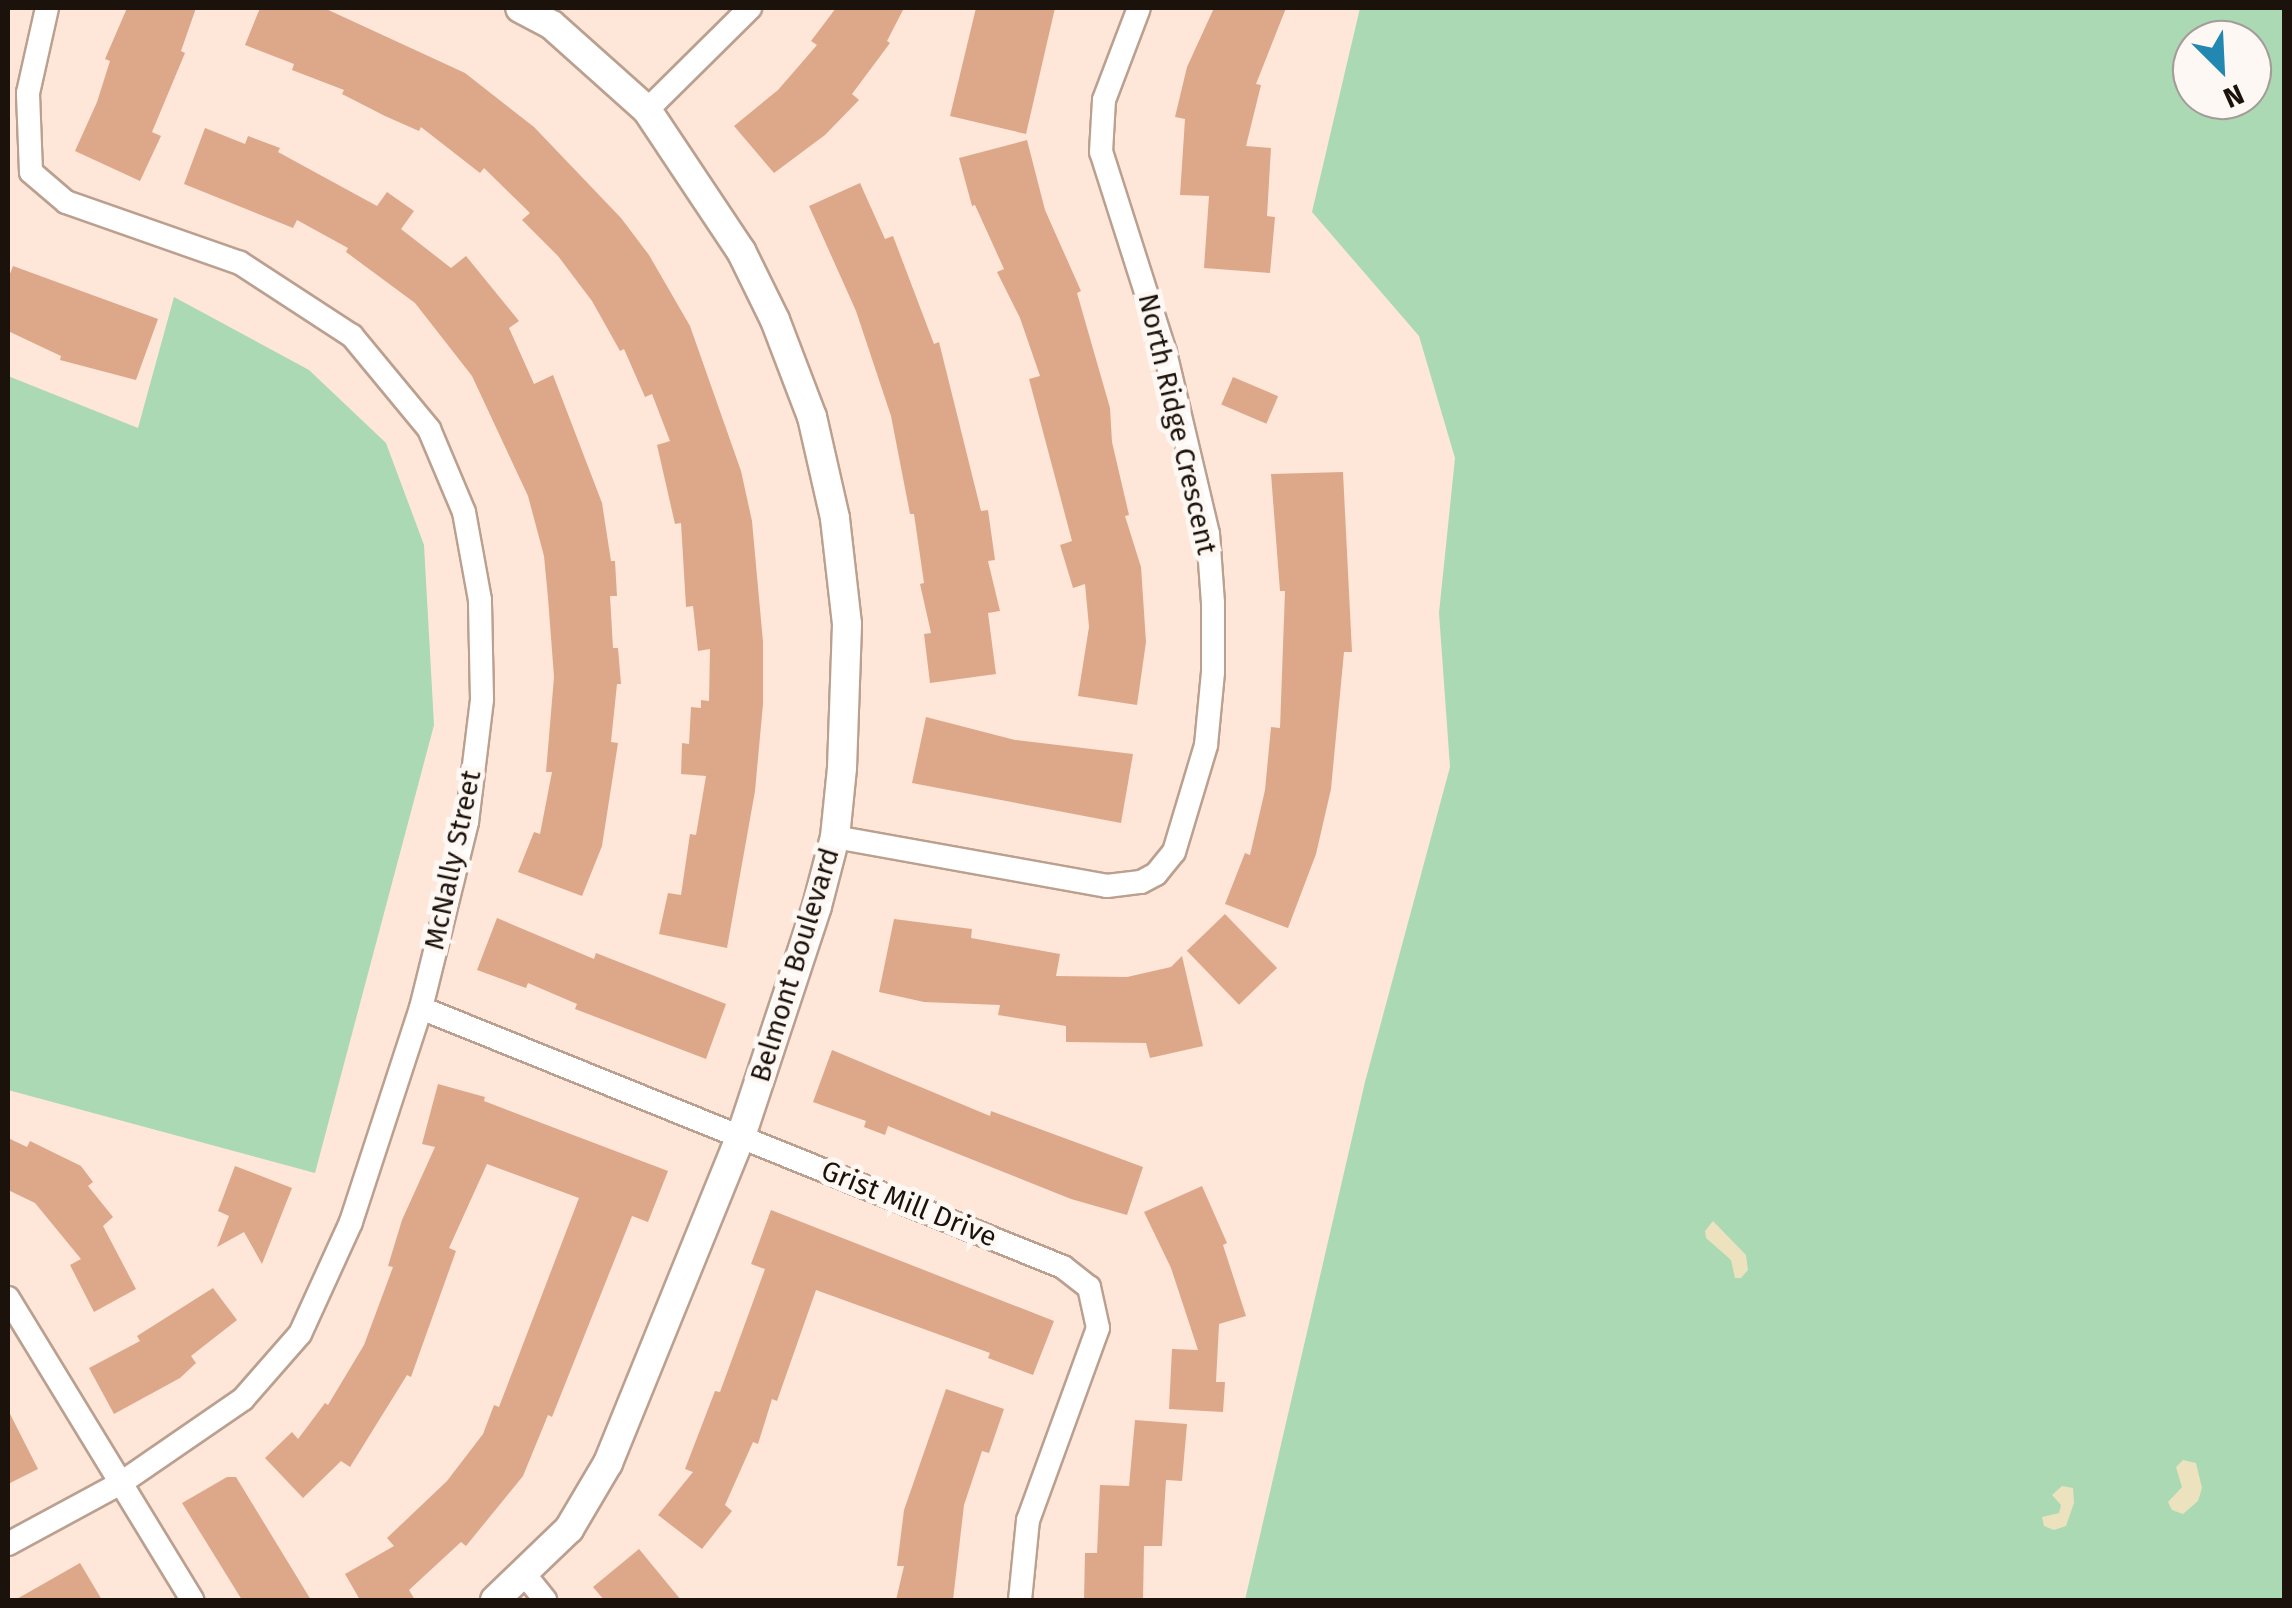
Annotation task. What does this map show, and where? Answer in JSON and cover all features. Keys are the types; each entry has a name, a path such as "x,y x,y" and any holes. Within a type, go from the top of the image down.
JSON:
{"street":[{"name":"McNally Street","path":"8,1544 122,1483 243,1399 300,1334 351,1222 421,1008 467,822 482,699 480,600 464,512 428,429 352,336 240,262 66,202 30,172 28,93 47,8"},
{"name":"Belmont Boulevard","path":"495,1600 568,1529 608,1463 741,1136 818,906 835,837 842,768 847,624 835,518 812,417 775,320 741,251 647,110 552,25 520,8"},
{"path":"647,110 750,8"},
{"name":"North Ridge Crescent","path":"835,837 1107,886 1141,882 1156,874 1174,852 1206,746 1214,672 1213,603 1208,534 1165,352 1102,152 1104,100 1139,8"},
{"name":"Grist Mill Drive","path":"421,1008 1063,1267 1090,1287 1098,1328 1028,1520 1020,1600"},
{"path":"8,1298 192,1600"},
{"path":"525,1574 546,1600"}],"green space":[{"path":"1360,8 2284,8 2284,1600 1245,1600 1365,1082 1450,767 1439,613 1455,458 1419,336 1312,212"},
{"path":"174,297 309,370 386,443 424,545 434,725 315,1173 8,1090 8,376 138,428"}],"sand":[{"path":"1713,1221 1746,1255 1748,1270 1741,1278 1735,1278 1731,1260 1706,1238 1705,1231"},
{"path":"2183,1460 2196,1463 2202,1488 2198,1501 2183,1514 2172,1510 2168,1502 2182,1487 2176,1467"},
{"path":"2062,1486 2073,1488 2074,1503 2066,1526 2054,1530 2044,1526 2042,1517 2059,1513 2061,1505 2052,1495"}],"building":[{"path":"127,8 196,8 181,51 185,53 152,132 161,136 140,181 75,151 97,102 110,61 105,59"},
{"path":"260,8 324,8 465,73 534,127 621,218 649,255 690,326 741,471 752,521 763,642 763,704 755,791 727,948 659,934 668,893 681,895 690,834 696,835 706,776 681,774 682,743 689,744 691,707 701,708 701,700 709,701 710,649 698,651 693,606 686,607 681,523 675,524 657,445 670,441 652,394 645,397 624,349 620,351 592,301 558,256 522,220 530,213 484,168 480,173 421,127 419,131 385,116 342,94 344,90 292,70 294,64 245,45"},
{"path":"836,8 904,8 887,41 890,43 852,94 859,100 825,135 774,173 734,126 778,90 817,45 811,41"},
{"path":"976,8 1055,8 1026,134 950,116"},
{"path":"1214,8 1286,8 1256,84 1261,85 1246,146 1271,148 1267,216 1275,217 1270,273 1204,268 1209,196 1180,195 1185,119 1175,117 1187,67"},
{"path":"205,128 245,144 248,136 280,148 278,152 377,206 387,192 414,211 401,229 451,268 466,256 519,321 509,328 534,384 553,375 602,503 611,561 615,561 617,596 610,596 613,648 618,648 621,684 617,684 611,742 618,743 602,846 582,896 518,872 534,832 540,834 552,772 546,772 554,677 548,598 544,556 528,496 472,376 415,303 346,252 348,248 297,220 293,228 184,184"},
{"path":"1027,140 1045,210 1081,291 1077,293 1110,408 1112,442 1129,515 1125,516 1141,567 1146,642 1137,705 1078,696 1089,627 1085,584 1073,588 1060,545 1072,541 1029,379 1040,376 1020,318 997,272 1004,269 975,205 972,206 959,158"},
{"path":"860,183 885,239 893,236 934,344 939,342 981,511 988,510 995,560 988,561 1000,611 988,613 996,674 930,683 924,634 931,633 920,584 924,583 914,514 910,514 891,416 856,311 809,206"},
{"path":"13,266 158,319 136,380 60,360 61,356 8,331 8,279"},
{"path":"1233,377 1278,396 1266,424 1221,405"},
{"path":"1343,472 1352,652 1344,652 1331,789 1316,854 1288,928 1225,904 1245,853 1250,855 1265,790 1271,727 1280,728 1285,591 1280,591 1271,474"},
{"path":"926,717 1015,740 1133,754 1121,823 912,783"},
{"path":"1225,914 1277,968 1239,1005 1187,951"},
{"path":"497,918 594,959 596,953 726,1004 706,1059 575,1009 577,1004 528,983 526,988 477,970"},
{"path":"894,919 972,929 971,938 1060,954 1056,976 1127,977 1171,967 1182,956 1203,1046 1150,1058 1146,1043 1066,1042 1066,1026 998,1015 1000,1005 924,1002 879,992"},
{"path":"832,1050 990,1116 991,1111 1143,1167 1127,1215 1071,1199 888,1126 885,1135 864,1127 866,1121 813,1102"},
{"path":"438,1084 485,1097 484,1101 668,1171 648,1222 632,1216 552,1417 548,1415 523,1476 466,1546 461,1542 409,1590 415,1600 360,1600 345,1574 394,1546 387,1538 447,1481 483,1434 494,1405 499,1407 579,1198 487,1164 449,1248 456,1251 411,1377 407,1375 350,1467 341,1461 303,1498 265,1458 292,1432 298,1439 325,1403 328,1405 364,1345 393,1267 388,1266 402,1220 435,1147 422,1144"},
{"path":"8,1138 27,1147 30,1141 81,1166 93,1182 88,1186 113,1217 103,1226 136,1289 94,1312 70,1265 81,1259 35,1203 8,1190"},
{"path":"235,1166 292,1188 262,1264 244,1232 217,1247 229,1216 218,1211"},
{"path":"1202,1186 1227,1243 1223,1245 1246,1316 1219,1324 1216,1382 1225,1382 1223,1412 1169,1409 1172,1349 1198,1350 1171,1268 1144,1212"},
{"path":"771,1210 1054,1321 1033,1375 988,1358 990,1353 816,1290 777,1401 772,1399 758,1444 753,1442 725,1505 732,1511 702,1549 658,1515 693,1472 685,1469 715,1391 720,1392 765,1269 751,1264"},
{"path":"213,1288 237,1320 191,1356 196,1363 180,1378 114,1414 89,1368 140,1341 137,1336"},
{"path":"946,1389 1004,1409 989,1453 982,1451 964,1505 953,1600 896,1600 904,1566 897,1566 904,1510"},
{"path":"8,1410 38,1469 8,1484"},
{"path":"1135,1420 1187,1424 1182,1481 1166,1480 1162,1546 1144,1546 1143,1600 1084,1600 1085,1553 1097,1553 1100,1485 1129,1486"},
{"path":"227,1477 236,1477 311,1600 242,1600 182,1503"},
{"path":"639,1549 681,1600 604,1600 593,1587"},
{"path":"80,1563 102,1600 15,1600"}]}
